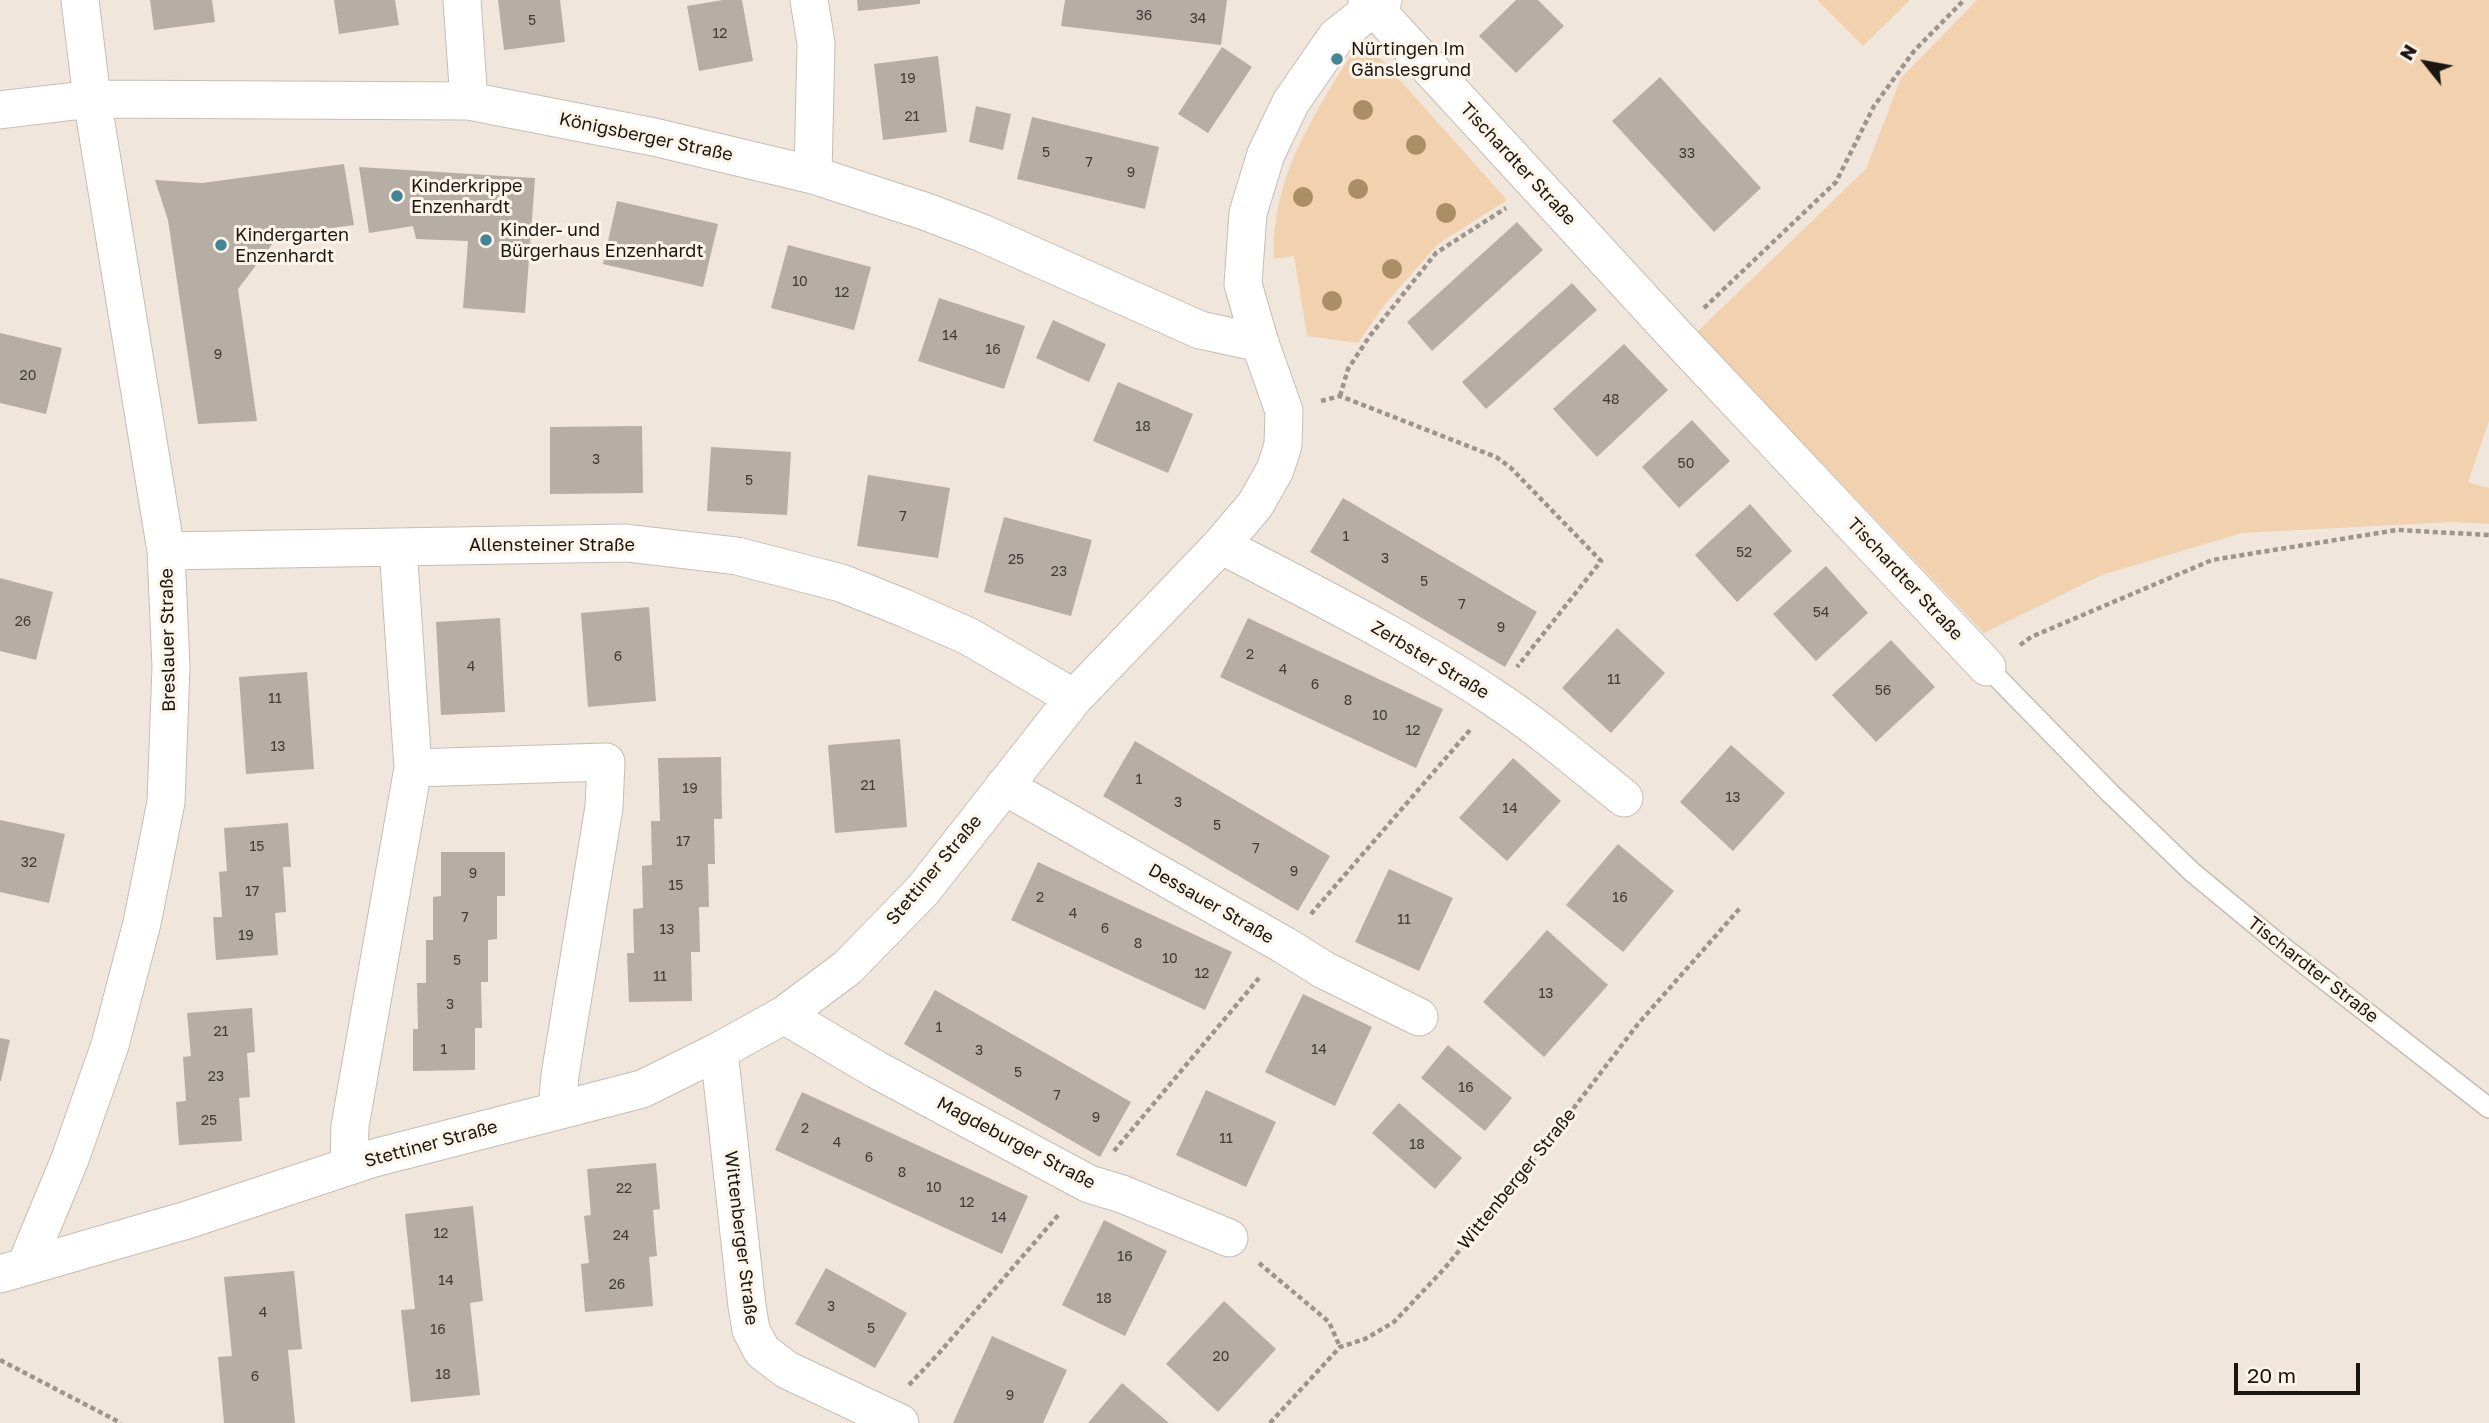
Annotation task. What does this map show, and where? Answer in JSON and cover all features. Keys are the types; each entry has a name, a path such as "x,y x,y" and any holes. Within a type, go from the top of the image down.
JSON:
{"street":[{"name":"Breslauer Straße","path":"13,1269 70,1159 110,1045 142,923 166,802 172,667 166,551 92,99 80,0"},
{"path":"462,0 469,101"},
{"path":"809,0 816,43 813,176"},
{"name":"Tischardter Straße","path":"1374,3 1675,335 1987,667"},
{"name":"Stettiner Straße","path":"13,1269 187,1220 349,1165 642,1088 719,1051 784,1015 847,968 923,890 1074,698 1221,545 1255,505 1275,470 1283,444 1284,411 1260,344 1243,284 1248,213 1266,154 1291,102 1336,37 1374,3"},
{"name":"Königsberger Straße","path":"0,110 92,99 469,101 654,137 813,176 927,212 982,233 1200,330 1260,344"},
{"name":"Allensteiner Straße","path":"166,551 626,543 737,556 841,583 904,608 968,636 1074,698"},
{"name":"Zerbster Straße","path":"1221,545 1360,619 1492,696 1624,798"},
{"path":"349,1165 349,1126 413,768 398,547"},
{"path":"413,768 606,762 604,807 560,1075 557,1111"},
{"name":"Dessauer Straße","path":"1004,786 1272,938 1324,971 1419,1017"},
{"name":"Magdeburger Straße","path":"784,1015 877,1070 1088,1184 1122,1194 1229,1238"},
{"name":"Wittenberger Straße","path":"719,1051 751,1330 762,1351 787,1370 900,1423"}],"lane":[{"name":"Tischardter Straße","path":"1987,667 2110,793 2192,872 2279,944 2489,1108"}],"path":[{"path":"1675,335 1836,182 1874,106 1914,51 1964,0"},
{"path":"1340,396 1348,369 1369,337 1436,253 1539,187"},
{"path":"1284,411 1340,396 1504,462 1601,561 1521,663"},
{"path":"1987,667 2031,638 2212,559 2397,530 2489,535"},
{"path":"1310,915 1468,734"},
{"name":"Wittenberger Straße","path":"1270,1423 1340,1347 1365,1339 1394,1322 1444,1269 1534,1160 1638,1024 1741,907"},
{"path":"1125,1138 1253,985"},
{"path":"940,1352 1045,1228"},
{"path":"1229,1238 1329,1322 1340,1347"},
{"path":"0,1360 121,1423"}],"shaded area":[{"path":"1817,0 1910,0 1863,46"},
{"path":"1977,0 2489,0 2489,421 2468,482 2489,488 2489,524 2453,522 2242,533 2102,575 1984,633 1697,332 1866,169 1901,78"},
{"path":"1365,41 1507,200 1438,244 1385,304 1358,343 1307,336 1294,256 1274,259 1279,202 1297,149 1353,51"}],"building":[{"path":"150,0 212,0 215,22 154,30"},
{"path":"334,0 395,0 399,25 339,34"},
{"path":"498,0 560,0 565,42 504,50"},
{"path":"742,0 753,61 699,71 687,6"},
{"path":"857,0 920,0 920,4 858,11"},
{"path":"1065,0 1227,0 1221,45 1061,26"},
{"path":"1516,0 1538,0 1564,26 1516,73 1479,36"},
{"path":"1222,47 1252,67 1208,133 1178,114"},
{"path":"938,56 947,132 883,140 874,64"},
{"path":"1660,77 1761,188 1714,232 1612,121"},
{"path":"976,106 1011,114 1003,150 969,142"},
{"path":"1032,117 1159,147 1145,209 1017,179"},
{"path":"344,164 354,225 279,235 238,289 257,421 198,424 168,220 155,180 202,183"},
{"name":"Kinder- und Bürgerhaus Enzenhardt","path":"359,167 535,178 525,313 463,308 468,241 416,239 413,226 369,233"},
{"path":"617,201 718,224 703,287 603,264"},
{"path":"1517,222 1543,250 1432,351 1407,322"},
{"path":"788,245 871,267 854,330 771,308"},
{"path":"1572,283 1597,310 1486,409 1462,382"},
{"path":"939,298 1025,326 1004,389 918,361"},
{"path":"1053,320 1106,344 1089,382 1036,358"},
{"path":"0,333 62,348 46,414 0,403"},
{"path":"1624,344 1668,390 1597,457 1553,409"},
{"path":"1118,382 1193,414 1168,473 1093,441"},
{"path":"1692,420 1730,461 1679,508 1642,467"},
{"path":"642,426 643,493 550,494 550,427"},
{"path":"711,447 791,452 787,515 707,511"},
{"path":"868,475 950,488 938,558 857,546"},
{"path":"1343,498 1537,612 1505,667 1310,552"},
{"path":"1750,504 1792,551 1737,602 1695,555"},
{"path":"1004,517 1092,540 1071,616 984,592"},
{"path":"1826,566 1868,613 1816,661 1773,614"},
{"path":"0,578 53,592 36,660 0,651"},
{"path":"649,607 656,701 588,707 581,613"},
{"path":"500,618 505,712 441,715 436,622"},
{"path":"1248,618 1443,709 1416,768 1220,677"},
{"path":"1617,628 1665,673 1611,733 1562,688"},
{"path":"1891,640 1935,687 1876,742 1832,695"},
{"path":"307,672 314,769 246,774 239,677"},
{"path":"900,739 907,827 835,833 828,745"},
{"path":"1135,741 1330,856 1298,911 1103,796"},
{"path":"1731,745 1785,793 1733,851 1680,802"},
{"path":"721,757 722,819 714,819 715,864 708,864 709,907 699,907 700,952 691,952 692,1001 629,1002 627,953 634,953 633,909 643,908 642,866 652,865 651,821 660,821 658,758"},
{"path":"1513,758 1561,801 1507,861 1459,818"},
{"path":"0,820 65,834 49,903 0,892"},
{"path":"288,823 291,867 283,867 286,912 275,913 278,955 216,960 213,917 222,917 219,872 227,871 224,828"},
{"path":"1618,844 1674,891 1623,952 1566,905"},
{"path":"441,852 505,852 505,896 497,896 497,939 488,940 488,982 481,982 482,1028 475,1028 475,1070 413,1071 413,1029 418,1029 417,983 426,983 426,940 433,940 433,897 441,896"},
{"path":"1038,862 1232,952 1205,1010 1011,920"},
{"path":"1389,869 1453,898 1419,971 1355,942"},
{"path":"1547,930 1608,985 1544,1057 1483,1002"},
{"path":"935,990 1131,1102 1100,1157 904,1044"},
{"path":"1303,994 1372,1027 1335,1106 1265,1072"},
{"path":"252,1008 255,1052 247,1053 250,1097 239,1098 242,1141 179,1145 176,1102 186,1101 183,1057 191,1056 187,1013"},
{"path":"0,1038 10,1040 1,1081 0,1081"},
{"path":"1448,1045 1512,1098 1485,1131 1421,1078"},
{"path":"1206,1090 1276,1122 1246,1187 1176,1155"},
{"path":"802,1092 1028,1196 1002,1254 775,1150"},
{"path":"1399,1103 1462,1158 1435,1189 1372,1133"},
{"path":"656,1163 660,1209 653,1210 657,1256 649,1257 653,1306 585,1312 581,1264 589,1263 584,1216 591,1215 587,1169"},
{"path":"473,1206 483,1301 470,1303 480,1395 411,1402 401,1310 415,1309 405,1214"},
{"path":"1104,1220 1167,1251 1125,1336 1062,1305"},
{"path":"826,1268 907,1313 875,1368 795,1324"},
{"path":"294,1271 302,1349 288,1350 295,1423 224,1423 218,1357 232,1356 224,1277"},
{"path":"1224,1301 1276,1349 1218,1412 1166,1364"},
{"path":"992,1336 1067,1370 1043,1423 953,1423"},
{"path":"1122,1383 1169,1423 1088,1423"}],"place":[{"name":"Nürtingen Im Gänslesgrund","path":"1337,59"},
{"name":"Kinderkrippe Enzenhardt","path":"397,196"},
{"name":"Kinder- und Bürgerhaus Enzenhardt","path":"486,240"},
{"name":"Kindergarten Enzenhardt","path":"221,245"}]}
